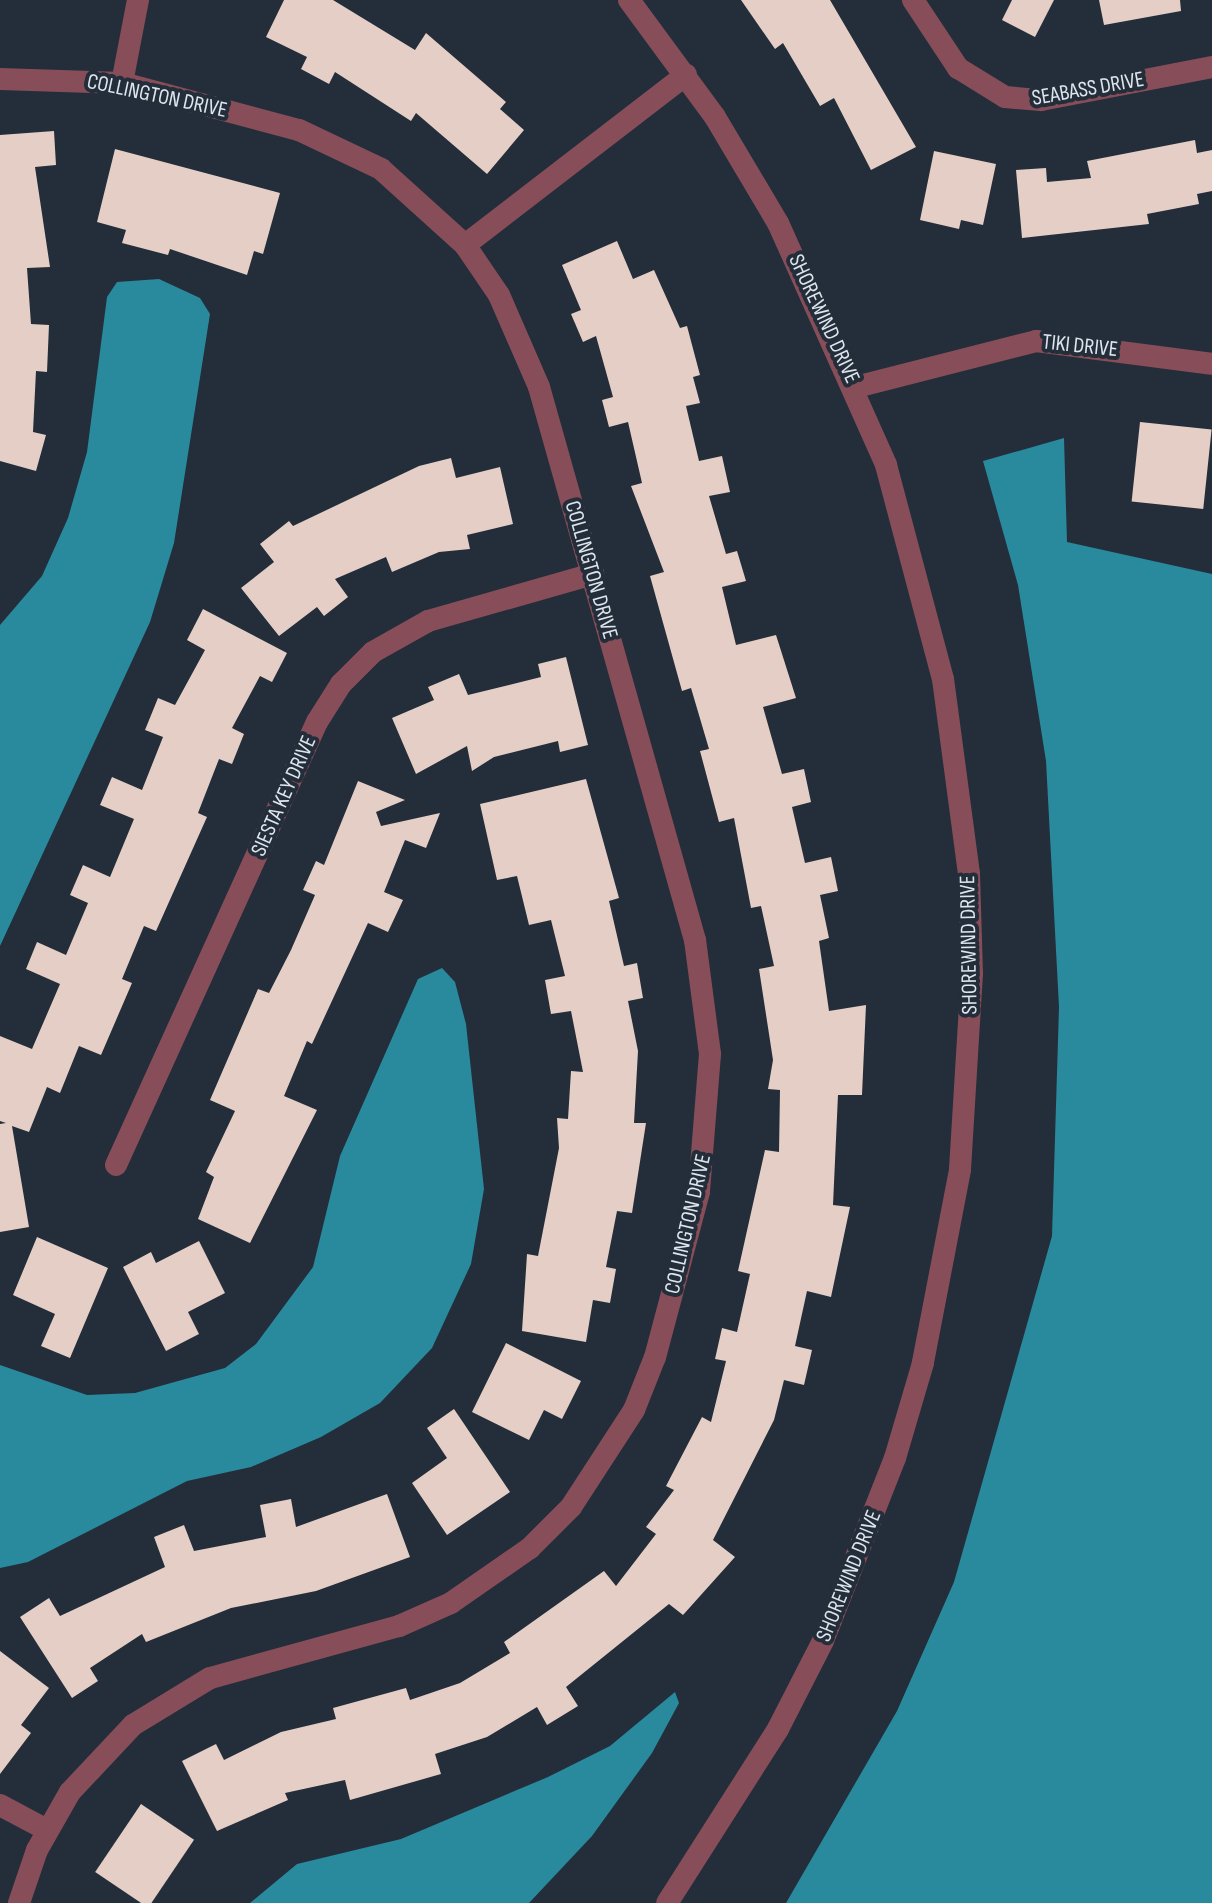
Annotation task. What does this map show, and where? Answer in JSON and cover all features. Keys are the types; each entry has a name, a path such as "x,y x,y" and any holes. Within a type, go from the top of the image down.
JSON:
{"street":[{"path":"122,83 138,0"},
{"name":"SHOREWIND DRIVE","path":"629,0 686,75 778,223 856,387 922,583 959,776 972,973 960,1170 923,1363 862,1550 778,1729 667,1903"},
{"name":"SEABASS DRIVE","path":"913,0 958,68 1005,97 1041,100 1212,67"},
{"path":"465,245 686,75"},
{"name":"COLLINGTON DRIVE","path":"0,79 122,83 342,147 418,196 465,245 525,349 593,574 695,940 710,1054 699,1192 634,1410 571,1507 484,1583 399,1626 253,1663 170,1699 99,1756 47,1830 19,1903"},
{"name":"TIKI DRIVE","path":"856,387 1036,341 1212,364"},
{"name":"SIESTA KEY DRIVE","path":"116,1165 317,722 341,684 373,652 428,621 593,574"},
{"path":"0,1805 47,1830"}],"water":[{"path":"159,279 200,298 210,314 174,543 150,622 0,946 0,625 42,576 68,518 87,452 107,297 117,282"},
{"path":"1064,438 1067,542 1212,574 1212,1903 786,1903 897,1711 954,1582 1052,1236 1059,1007 1046,761 1018,585 983,461"},
{"path":"442,968 455,982 466,1024 484,1189 471,1264 432,1348 380,1403 321,1437 251,1467 187,1481 28,1562 0,1568 0,1365 87,1395 135,1393 225,1368 256,1344 313,1267 340,1156 418,979"},
{"path":"675,1692 679,1703 652,1753 592,1836 529,1903 250,1903 297,1864 401,1839 548,1777 610,1746"}],"building":[{"path":"284,0 333,0 415,50 426,33 506,102 500,109 524,130 487,174 416,113 411,121 335,72 329,84 301,69 307,57 266,37"},
{"path":"741,0 830,0 916,147 871,170 834,98 820,106 783,43 775,49"},
{"path":"1012,0 1054,0 1035,37 1002,20"},
{"path":"1099,0 1180,0 1181,11 1104,25"},
{"path":"54,131 56,165 35,167 50,267 27,268 31,324 49,325 47,372 36,371 33,432 46,435 36,471 0,461 0,135"},
{"path":"1195,140 1197,153 1212,150 1212,191 1197,194 1199,204 1147,214 1149,224 1022,238 1016,170 1046,168 1047,182 1091,178 1087,161"},
{"path":"115,149 280,193 263,254 254,251 247,275 170,249 168,255 122,243 126,230 97,222"},
{"path":"934,151 996,164 983,225 961,220 959,229 920,220"},
{"path":"617,241 633,279 654,270 680,328 687,326 700,375 693,377 700,403 686,406 699,461 722,456 730,492 709,496 726,554 737,551 746,581 722,587 736,645 776,635 796,698 763,707 782,774 804,769 811,802 792,807 805,863 831,857 838,891 820,895 829,938 819,941 829,1011 866,1005 862,1095 838,1095 833,1205 850,1207 831,1297 807,1291 795,1346 812,1350 804,1385 784,1380 774,1420 713,1540 735,1557 683,1615 669,1604 566,1687 578,1706 547,1725 537,1707 487,1737 435,1754 441,1774 350,1800 345,1780 285,1793 288,1800 217,1831 182,1761 216,1744 224,1760 281,1732 336,1719 333,1708 406,1688 410,1700 460,1683 510,1653 504,1642 604,1571 616,1586 656,1534 646,1527 674,1490 666,1486 702,1417 711,1422 726,1361 715,1359 722,1328 737,1332 750,1274 738,1271 765,1150 779,1152 780,1090 768,1089 773,1060 759,969 774,966 761,906 751,908 734,818 719,822 700,751 709,749 691,688 682,691 650,576 664,572 631,486 642,483 628,422 609,427 602,400 613,397 596,336 583,342 571,314 581,310 562,265"},
{"path":"1140,422 1212,430 1203,509 1132,502"},
{"path":"451,458 456,478 500,467 513,524 467,535 470,549 439,552 392,572 386,557 335,579 348,597 324,616 317,607 279,636 241,588 274,562 260,544 289,521 293,526 419,466"},
{"path":"203,609 287,653 272,682 260,676 232,728 244,734 232,764 219,759 198,813 207,817 156,931 144,926 122,979 132,983 101,1055 79,1046 60,1093 47,1087 29,1132 12,1126 29,1227 0,1232 0,1124 6,1123 0,1121 0,1036 32,1049 60,984 26,969 37,942 66,955 88,903 70,895 83,865 110,877 134,819 100,805 112,777 142,790 163,737 145,730 158,698 175,705 205,650 187,640"},
{"path":"566,657 588,745 560,752 558,741 494,757 472,771 467,746 416,774 392,718 434,700 428,687 459,674 468,695 541,677 538,664"},
{"path":"586,779 619,898 609,901 624,966 637,963 643,998 628,1001 638,1051 634,1123 646,1123 632,1213 617,1211 606,1267 616,1269 610,1303 593,1300 586,1342 522,1331 527,1254 538,1256 559,1148 557,1118 568,1119 571,1071 583,1072 571,1011 551,1014 545,980 565,976 551,920 529,925 517,876 497,880 480,804"},
{"path":"358,781 405,800 376,812 381,826 440,813 426,848 405,840 384,892 403,900 388,932 368,923 312,1044 307,1041 284,1096 317,1110 250,1243 198,1219 214,1177 206,1172 235,1111 210,1100 258,989 269,993 291,950 315,895 303,890 316,861 324,865"},
{"path":"37,1237 108,1268 70,1358 41,1346 55,1314 13,1295"},
{"path":"199,1241 225,1293 188,1312 199,1334 166,1351 123,1267 151,1252 156,1263"},
{"path":"506,1343 581,1381 562,1419 544,1410 529,1440 472,1412"},
{"path":"454,1409 510,1492 447,1535 412,1483 447,1458 427,1428"},
{"path":"387,1494 410,1557 316,1591 231,1608 146,1642 142,1634 90,1668 98,1681 72,1698 20,1617 49,1598 60,1616 165,1567 154,1537 184,1525 194,1551 266,1537 260,1505 291,1499 296,1527"},
{"path":"0,1651 49,1688 21,1725 31,1733 0,1774"},
{"path":"141,1804 194,1840 151,1903 141,1903 95,1872"}]}
